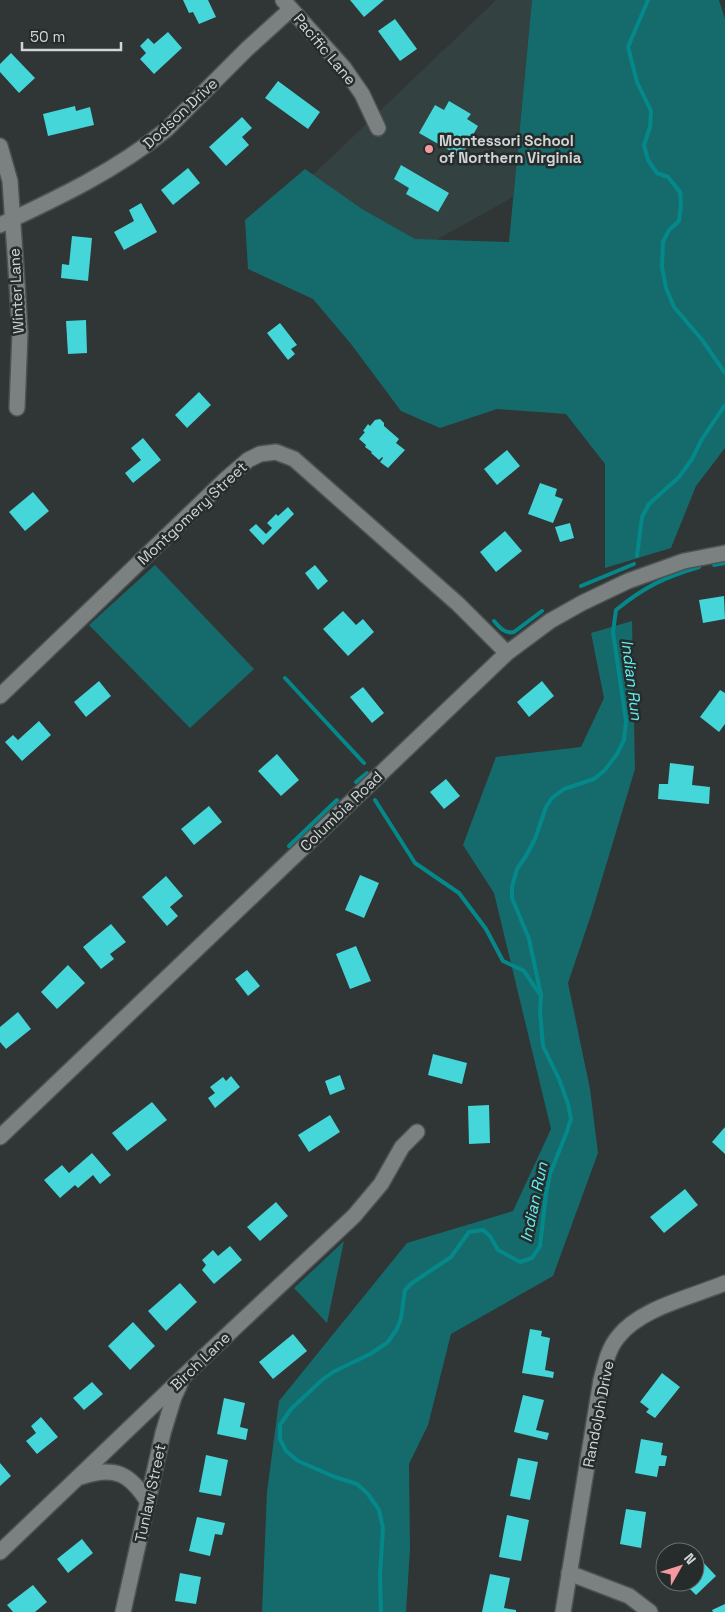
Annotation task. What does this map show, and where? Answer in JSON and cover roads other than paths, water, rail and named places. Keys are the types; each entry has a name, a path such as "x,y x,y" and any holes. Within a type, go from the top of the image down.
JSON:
{"street":[{"name":"Pacific Lane","path":"287,5 344,68 362,94 378,128"},
{"name":"Dodson Drive","path":"6,222 107,172 152,141 166,130 247,49 287,5"},
{"name":"Winter Lane","path":"0,146 10,181 6,222 17,282 20,333 17,408"},
{"name":"Montgomery Street","path":"0,696 226,479 248,460 266,452 276,452 294,459 325,484 458,604 507,653"},
{"name":"Columbia Road","path":"0,1137 507,653 550,621 628,581 684,561 725,554"},
{"name":"Birch Lane","path":"0,1552 354,1216 381,1184 402,1147 417,1132"},
{"name":"Randolph Drive","path":"563,1612 601,1380 610,1349 618,1337 638,1319 653,1311 725,1283"},
{"name":"Tunlaw Street","path":"123,1612 163,1433 174,1397 184,1376"},
{"path":"78,1478 96,1472 107,1471 119,1474 130,1479 148,1502"},
{"path":"569,1573 629,1596 650,1612"}],"waterway":[{"name":"Indian Run","path":"648,0 628,47 637,82 651,111 650,127 644,145 648,160 657,173 668,177 680,192 679,221 669,230 663,242 662,267 666,288 674,307 703,341 725,373"},
{"name":"Indian Run","path":"637,556 642,517 649,504 679,477 725,405"},
{"path":"714,565 725,563"},
{"path":"581,586 634,564"},
{"name":"Indian Run","path":"381,1612 380,1575 383,1528 379,1510 368,1494 357,1484 298,1461 286,1451 280,1439 280,1425 291,1409 322,1380 333,1372 370,1354 387,1343 397,1329 401,1318 405,1290 412,1283 451,1257 469,1232 483,1230 490,1236 498,1250 520,1262 532,1258 540,1246 550,1174 571,1119 559,1079 543,1046 540,1011 541,995 529,939 512,898 512,887 517,869 535,839 546,807 552,798 564,789 594,779 605,770 617,754 624,740 626,721 613,632 616,610 655,584 699,567"},
{"path":"494,621 505,631 514,632 542,611"},
{"path":"285,678 364,763"},
{"path":"356,782 367,773"},
{"path":"289,846 337,800"},
{"path":"375,800 415,863 459,893 486,929 503,961 524,971 539,993"}],"place":[{"name":"Montessori School of Northern Virginia","path":"429,149"}]}
